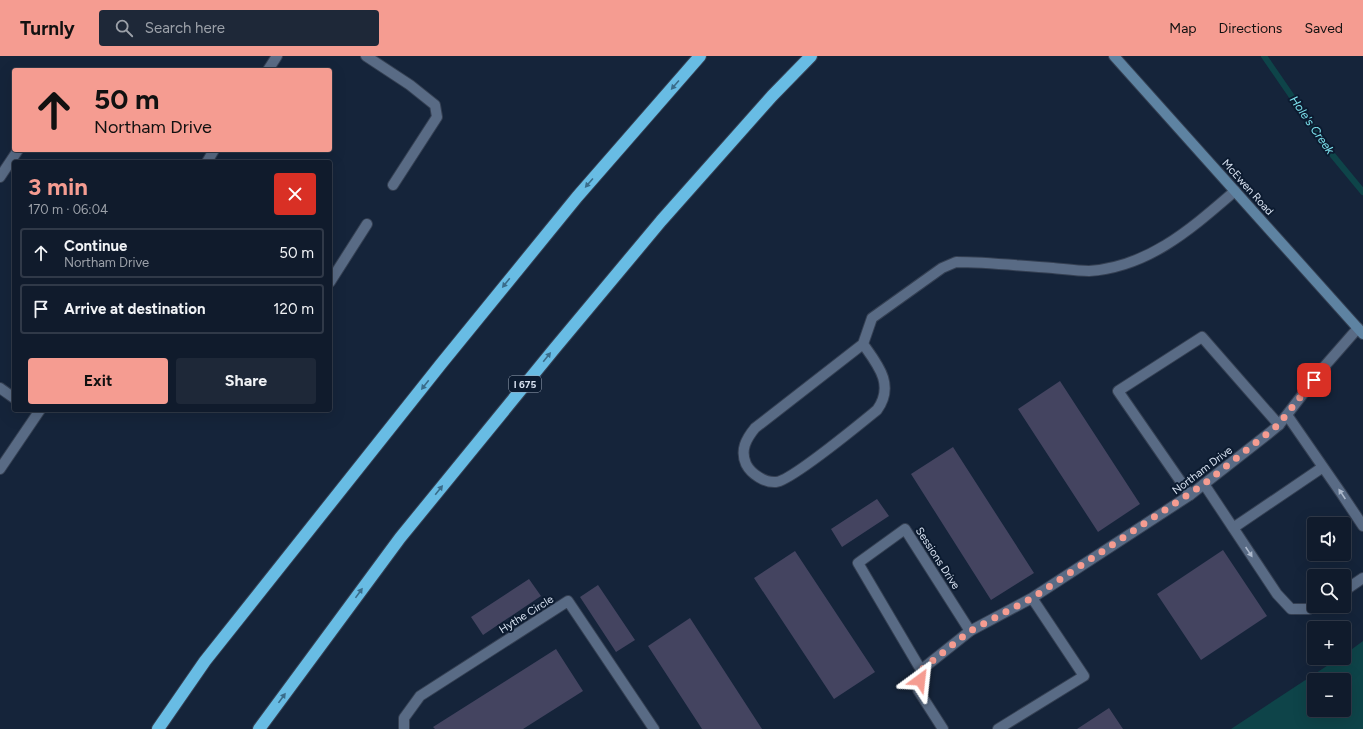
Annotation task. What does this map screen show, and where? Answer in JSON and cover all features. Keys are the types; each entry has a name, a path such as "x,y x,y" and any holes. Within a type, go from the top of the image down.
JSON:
{"highway":[{"path":"158,729 205,661 441,364 577,197 700,56"},
{"name":"I 675","path":"259,729 400,538 555,348 661,221 772,96 811,56"}],"street":[{"path":"269,68 277,56"},
{"path":"366,56 410,85 435,106 437,117 393,185"},
{"name":"McEwen Road","path":"1114,56 1360,331"},
{"path":"0,177 12,164"},
{"path":"863,344 880,367 884,379 884,396 882,404 877,410 792,475 776,482 757,476 748,468 744,458 744,447 748,436 755,428 863,344 872,318 942,268 956,262 1089,271 1116,266 1134,261 1173,242 1196,225 1235,191"},
{"path":"332,279 367,224"},
{"name":"Northam Drive","path":"1032,598 1190,494 1278,425 1323,368 1360,331"},
{"path":"1190,494 1118,391 1202,337 1278,425"},
{"path":"0,388 12,397"},
{"path":"0,469 35,412"},
{"path":"1287,415 1363,526"},
{"path":"1233,528 1323,467"},
{"path":"1204,484 1277,594 1291,609 1307,609"},
{"name":"Sessions Drive","path":"921,670 858,563 905,529 970,631"},
{"path":"1351,586 1363,578"},
{"path":"943,729 918,690 921,670 970,631 1032,598 1084,676 998,729"},
{"name":"Hythe Circle","path":"404,729 404,718 420,696 568,601 654,729"}],"shaded area":[{"path":"1363,641 1363,729 1231,729 1307,679 1307,717 1351,717 1351,673 1316,673 1328,665 1351,665 1351,650"}],"building":[{"path":"1060,381 1140,504 1098,532 1018,409"},
{"path":"953,447 1034,573 991,600 911,474"},
{"path":"877,499 889,516 842,547 831,529"},
{"path":"1223,550 1267,616 1201,660 1157,594"},
{"path":"795,551 875,672 834,699 754,578"},
{"path":"529,579 541,596 483,635 471,617"},
{"path":"598,585 635,640 616,652 580,597"},
{"path":"690,618 762,729 702,729 648,646"},
{"path":"556,649 583,691 523,729 435,729 433,727"},
{"path":"1109,708 1123,729 1077,729"}],"waterway":[{"name":"Hole's Creek","path":"1264,56 1330,152 1363,192"}],"route":[{"path":"920,680 921,670 970,631 1032,598 1204,484 1278,425 1314,380"}]}
